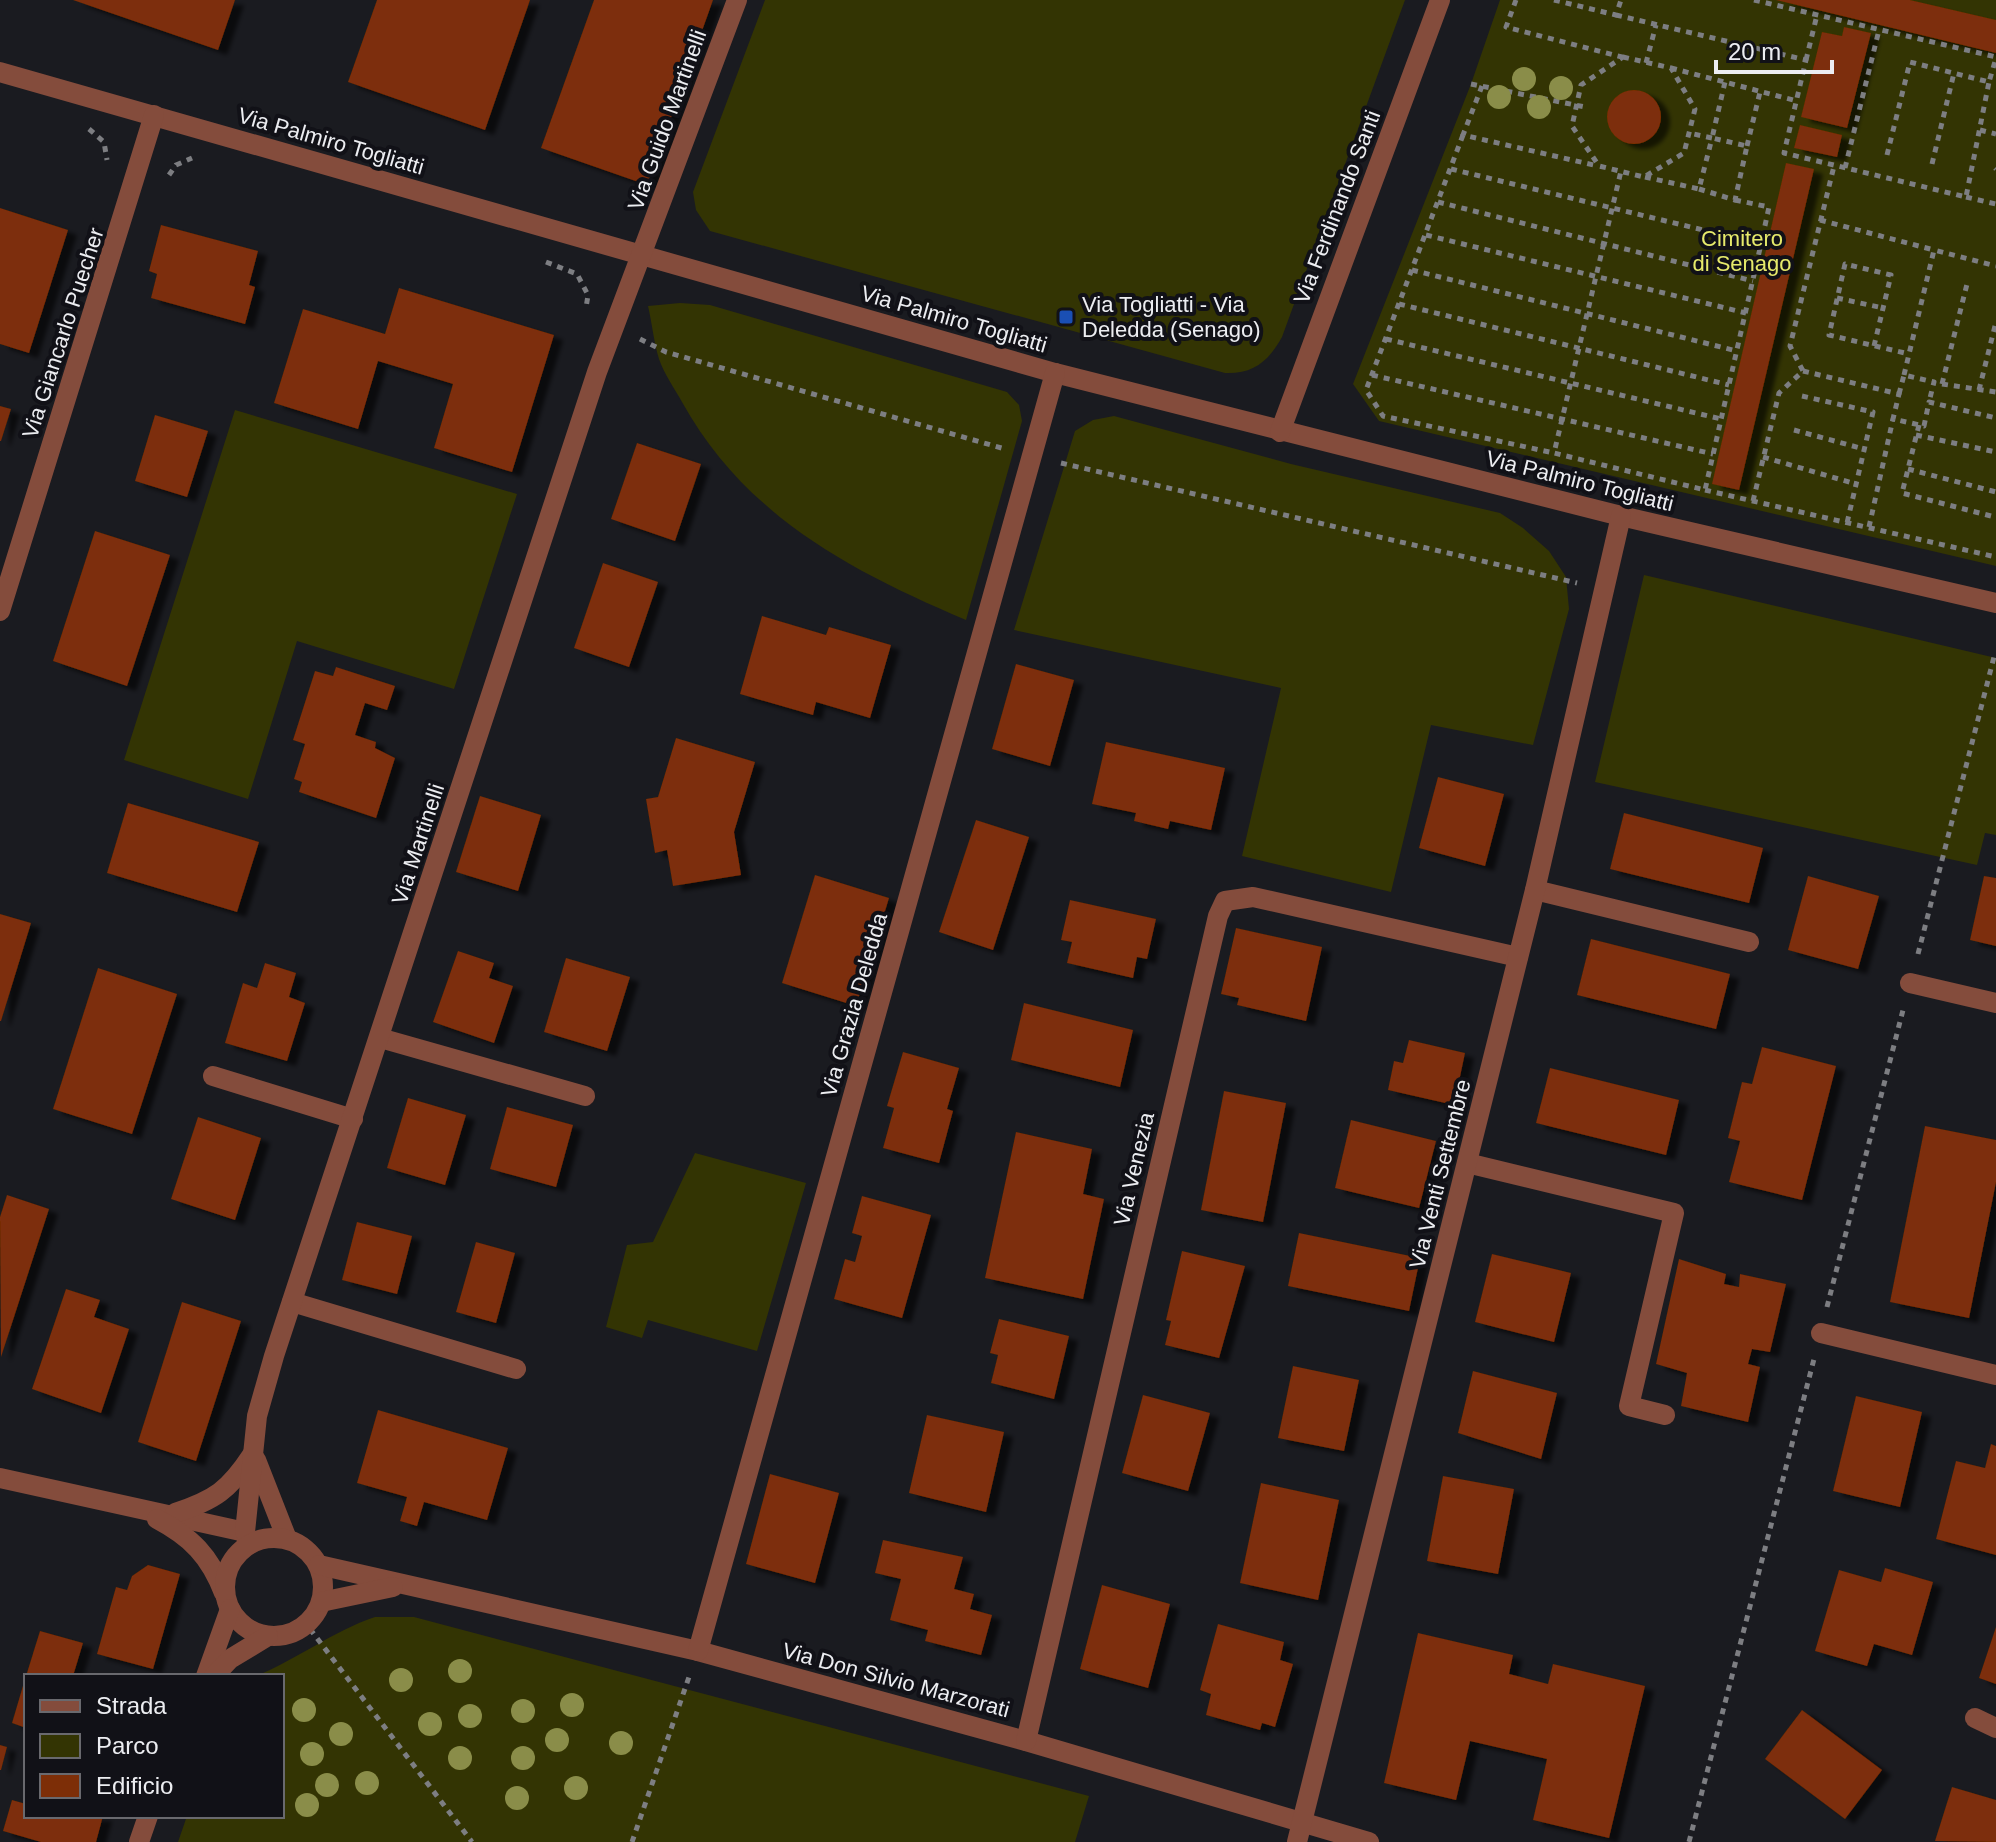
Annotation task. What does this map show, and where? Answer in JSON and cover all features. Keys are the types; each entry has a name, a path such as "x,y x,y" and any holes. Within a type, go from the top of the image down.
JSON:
{"street":[{"name":"Via Guido Martinelli","path":"642,256 737,0"},
{"name":"Via Ferdinando Santi","path":"1280,432 1440,0"},
{"name":"Via Palmiro Togliatti","path":"0,72 1055,373 1621,516 1996,603"},
{"name":"Via Giancarlo Puecher","path":"0,611 138,176 154,115"},
{"name":"Via Martinelli","path":"246,1539 257,1416 292,1302 614,326 642,256"},
{"name":"Via Grazia Deledda","path":"698,1651 1055,373"},
{"name":"Via Venti Settembre","path":"1297,1842 1535,890 1621,516"},
{"path":"1535,890 1749,942"},
{"name":"Via Venezia","path":"1026,1741 1218,916 1225,901 1253,897 1518,957"},
{"path":"1910,983 1996,1003"},
{"path":"380,1038 585,1096"},
{"path":"213,1076 353,1119"},
{"path":"1467,1163 1674,1213 1629,1406 1665,1415"},
{"path":"292,1302 516,1369"},
{"path":"1821,1333 1996,1375"},
{"name":"Via Martinelli","path":"170,1514 219,1496 236,1479 254,1452"},
{"name":"Via Martinelli","path":"254,1452 287,1539"},
{"path":"0,1478 170,1514 246,1539 287,1539 306,1549 319,1565 323,1577 321,1602 306,1624 282,1636 252,1631 228,1603 212,1563 185,1533 139,1509"},
{"path":"207,1674 228,1603 228,1568 246,1539"},
{"name":"Via Don Silvio Marzorati","path":"319,1565 698,1651 1026,1741 1369,1842"},
{"name":"Via Don Silvio Marzorati","path":"321,1602 405,1585"},
{"path":"216,1674 230,1659 268,1636"},
{"path":"1975,1718 1996,1728"},
{"path":"139,1842 147,1818"}],"path":[{"path":"1516,0 1506,27 1797,101"},
{"path":"1554,0 1806,60"},
{"path":"1616,15 1621,0"},
{"path":"1754,0 1996,58 1966,197"},
{"path":"1817,15 1784,153 1996,204"},
{"path":"1646,63 1656,25"},
{"path":"1845,168 1879,30"},
{"path":"1599,166 1572,126 1575,105 1581,85 1623,57"},
{"path":"1887,155 1910,62 1989,82"},
{"path":"1644,177 1684,153 1695,109 1671,68"},
{"path":"1932,164 1954,73"},
{"path":"1699,189 1725,82"},
{"path":"1471,84 1585,107"},
{"path":"1482,86 1366,390 1383,416 1996,557"},
{"path":"1735,200 1760,92"},
{"path":"74,125 89,129 104,142 108,167 138,176 164,182 176,165 195,156"},
{"path":"1980,130 1996,134"},
{"path":"1689,133 1747,146"},
{"path":"1463,135 1769,207 1705,490"},
{"path":"1834,166 1790,346 1803,371 1899,394"},
{"path":"1451,169 1761,244"},
{"path":"1554,453 1621,171"},
{"path":"1438,202 1753,281"},
{"path":"1820,220 1996,266"},
{"path":"1426,235 1746,313"},
{"path":"1869,527 1934,250"},
{"path":"537,260 577,274 588,295 586,315 666,352 1032,456 1574,583"},
{"path":"1874,346 1891,275 1845,264 1829,335 1874,346 1909,354"},
{"path":"1412,270 1737,351"},
{"path":"1942,384 1967,284"},
{"path":"1837,298 1883,308"},
{"path":"1399,304 1729,385"},
{"path":"1979,390 1996,322"},
{"path":"1386,339 1721,419"},
{"path":"1753,501 1779,393 1803,371"},
{"path":"1372,375 1713,454"},
{"path":"1904,375 1996,392"},
{"path":"1893,419 1924,426 1934,382"},
{"path":"1802,396 1873,412 1847,523"},
{"path":"1929,402 1996,418"},
{"path":"1919,425 1902,493 1995,517"},
{"path":"1794,430 1864,449"},
{"path":"1916,435 1996,452"},
{"path":"1763,457 1856,484"},
{"path":"1908,469 1996,492"},
{"path":"1689,1842 1995,653"},
{"path":"306,1624 472,1842"},
{"path":"632,1842 698,1651"}],"green space":[{"path":"765,0 1405,0 1282,337 1259,365 1244,371 1225,373 710,231 696,210 693,192"},
{"name":"Cimitero di Senago","path":"1500,0 1996,0 1996,566 1379,421 1353,384 1471,84"},
{"path":"680,303 710,305 1007,392 1019,405 1022,421 966,620 842,560 769,508 737,477 708,442 659,359 648,306"},
{"path":"235,410 517,494 454,689 297,641 248,799 124,760"},
{"path":"1114,416 1291,464 1500,513 1549,551 1566,577 1569,609 1533,745 1431,725 1391,892 1242,856 1281,688 1014,630 1075,431 1093,420"},
{"path":"1644,575 1996,658 1996,835 1985,833 1977,865 1595,782"},
{"path":"695,1153 806,1183 757,1351 648,1320 642,1338 606,1327 627,1245 653,1242"},
{"path":"375,1617 414,1617 1089,1796 1075,1842 178,1842 186,1818 284,1818 284,1674 260,1674"}],"building":[{"path":"73,0 235,0 218,50"},
{"path":"377,0 530,0 485,130 348,82"},
{"path":"594,0 713,0 647,185 541,148"},
{"path":"1776,0 1910,0 1996,20 1996,53"},
{"path":"1844,27 1871,33 1847,128 1801,117 1822,32 1842,36"},
{"path":"1634,90 1653,98 1661,117 1653,136 1634,144 1615,136 1607,117 1615,98"},
{"path":"1800,125 1842,135 1837,157 1794,148"},
{"path":"1786,163 1814,169 1739,490 1712,484"},
{"path":"0,208 68,230 29,353 0,344"},
{"path":"161,225 258,251 249,285 255,287 245,324 151,298 157,274 149,271"},
{"path":"399,288 554,335 512,472 434,448 453,384 378,361 358,429 274,403 303,309 385,334"},
{"path":"0,406 11,409 1,441 0,441"},
{"path":"155,415 208,431 187,497 135,481"},
{"path":"637,443 701,464 675,541 611,519"},
{"path":"95,531 170,555 127,686 53,661"},
{"path":"603,563 658,582 629,667 574,648"},
{"path":"762,616 826,635 829,627 891,645 870,718 816,702 813,715 740,694"},
{"path":"1016,664 1074,680 1050,766 992,749"},
{"path":"336,667 395,686 387,710 365,703 355,735 376,742 375,748 395,758 376,818 299,792 302,782 294,779 305,744 293,740 315,671 333,676"},
{"path":"676,738 755,762 734,832 741,875 673,886 667,850 655,853 646,799 658,797"},
{"path":"1106,742 1225,768 1211,830 1170,821 1168,829 1134,821 1136,813 1092,804"},
{"path":"1438,777 1504,794 1485,866 1419,848"},
{"path":"480,796 541,815 518,891 456,872"},
{"path":"128,803 259,842 237,912 107,873"},
{"path":"1624,813 1763,848 1749,903 1610,869"},
{"path":"976,820 1029,837 993,950 939,932"},
{"path":"815,875 889,898 856,1006 782,983"},
{"path":"1808,876 1879,896 1858,969 1788,950"},
{"path":"1984,876 1996,878 1996,946 1970,940"},
{"path":"1070,900 1156,919 1147,959 1137,957 1133,978 1067,963 1072,942 1061,940"},
{"path":"0,914 31,923 1,1021 0,1021"},
{"path":"1236,928 1322,947 1306,1021 1237,1005 1239,998 1221,994"},
{"path":"1591,939 1730,974 1716,1029 1577,995"},
{"path":"458,951 494,963 489,978 513,986 494,1043 433,1022"},
{"path":"566,958 630,977 607,1051 544,1032"},
{"path":"265,963 296,973 289,997 305,1003 287,1061 225,1043 243,983 257,988"},
{"path":"98,968 177,994 132,1134 53,1109"},
{"path":"1024,1003 1133,1030 1120,1087 1011,1060"},
{"path":"1409,1040 1465,1053 1454,1105 1388,1090 1394,1061 1403,1063"},
{"path":"1762,1047 1836,1066 1802,1200 1729,1182 1740,1141 1728,1138 1742,1082 1752,1084"},
{"path":"903,1052 959,1068 947,1109 953,1111 939,1163 883,1148 894,1108 887,1106"},
{"path":"1550,1068 1679,1100 1666,1155 1536,1123"},
{"path":"1224,1091 1286,1103 1263,1222 1201,1210"},
{"path":"408,1098 466,1115 445,1185 387,1168"},
{"path":"507,1107 573,1125 556,1187 490,1169"},
{"path":"198,1117 261,1138 235,1220 171,1199"},
{"path":"1351,1120 1436,1141 1419,1208 1335,1188"},
{"path":"1925,1126 1996,1140 1996,1182 1969,1318 1890,1302"},
{"path":"1016,1132 1092,1149 1083,1194 1104,1199 1083,1299 985,1278"},
{"path":"7,1195 49,1209 1,1357 0,1217"},
{"path":"862,1196 931,1215 902,1318 834,1299 845,1259 855,1262 862,1236 852,1233"},
{"path":"357,1222 412,1236 397,1294 342,1280"},
{"path":"1299,1233 1420,1258 1409,1311 1288,1286"},
{"path":"476,1242 515,1253 496,1323 456,1312"},
{"path":"1182,1251 1245,1266 1219,1358 1165,1345 1171,1321 1166,1320"},
{"path":"1492,1254 1571,1273 1554,1342 1475,1322"},
{"path":"1679,1259 1726,1274 1724,1284 1739,1287 1740,1274 1786,1284 1770,1352 1752,1349 1748,1364 1760,1367 1748,1422 1681,1406 1687,1373 1656,1364"},
{"path":"66,1289 100,1300 94,1317 129,1329 101,1413 32,1389"},
{"path":"182,1302 241,1321 196,1461 138,1442"},
{"path":"999,1319 1069,1336 1054,1399 991,1383 998,1355 990,1353"},
{"path":"1293,1366 1359,1380 1344,1451 1278,1438"},
{"path":"1473,1371 1557,1393 1541,1459 1458,1433"},
{"path":"1143,1395 1210,1413 1188,1491 1122,1473"},
{"path":"1856,1396 1922,1412 1900,1507 1833,1491"},
{"path":"378,1410 508,1448 487,1520 424,1502 417,1526 400,1521 407,1497 357,1483"},
{"path":"927,1415 1004,1432 986,1512 909,1493"},
{"path":"1991,1444 1996,1446 1996,1555 1936,1539 1956,1461 1985,1468"},
{"path":"770,1474 839,1493 815,1583 746,1564"},
{"path":"1443,1476 1514,1489 1498,1574 1427,1561"},
{"path":"1261,1483 1339,1500 1318,1600 1240,1583"},
{"path":"883,1540 963,1557 954,1589 974,1594 970,1609 992,1615 981,1655 925,1641 928,1630 890,1620 901,1579 875,1573"},
{"path":"148,1565 180,1574 153,1669 97,1654 116,1587 127,1590 132,1576"},
{"path":"1885,1568 1933,1582 1912,1655 1874,1644 1867,1666 1815,1651 1839,1570 1881,1582"},
{"path":"1102,1585 1170,1604 1148,1688 1080,1669"},
{"path":"1218,1624 1284,1642 1280,1660 1293,1664 1275,1727 1262,1723 1260,1730 1206,1715 1211,1694 1200,1690"},
{"path":"1996,1627 1996,1684 1979,1678"},
{"path":"40,1631 83,1643 74,1674 27,1674"},
{"path":"1418,1633 1513,1655 1509,1674 1548,1684 1553,1664 1645,1686 1609,1838 1533,1820 1547,1759 1470,1741 1456,1800 1384,1783"},
{"path":"24,1682 24,1727 12,1723"},
{"path":"1802,1710 1882,1770 1845,1819 1765,1759"},
{"path":"0,1745 7,1747 1,1770 0,1770"},
{"path":"1952,1787 1996,1800 1996,1842 1935,1841"},
{"path":"12,1800 24,1803 24,1818 102,1818 96,1842 41,1842 3,1831"}],"place":[{"name":"Via Togliatti - Via Deledda (Senago)","path":"1066,317"}]}
